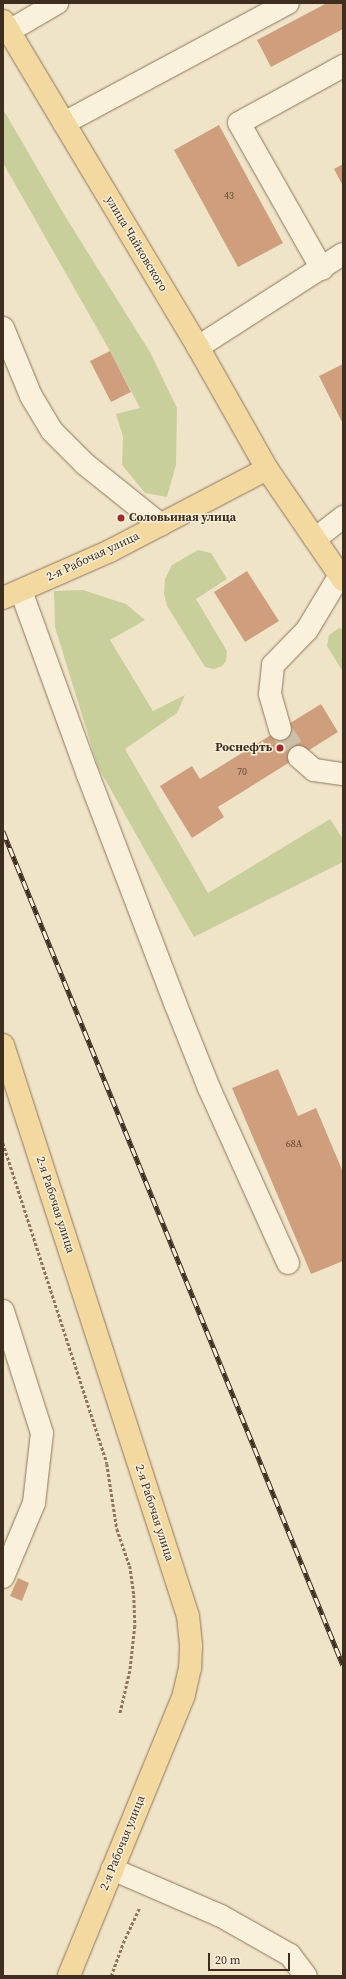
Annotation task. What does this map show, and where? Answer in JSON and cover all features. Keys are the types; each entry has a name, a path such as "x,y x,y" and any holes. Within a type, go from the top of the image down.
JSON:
{"main road":[{"name":"улица Чайковского","path":"6,26 198,347 266,469"},
{"name":"2-я Рабочая улица","path":"12,595 110,551 266,469"},
{"path":"266,469 341,577"},
{"name":"2-я Рабочая улица","path":"3,1045 188,1616 191,1645 190,1668 184,1695 69,1976"}],"street":[{"path":"6,26 57,3"},
{"path":"64,123 288,3"},
{"path":"322,269 239,123 343,66"},
{"path":"198,347 322,269 343,254"},
{"path":"3,328 32,396 52,431 85,464 161,525"},
{"path":"315,539 343,517"},
{"path":"280,729 270,694 273,665 307,630 341,577"},
{"path":"12,595 88,775 209,1088 288,1263"},
{"path":"299,756 314,770 343,774"},
{"path":"3,1311 42,1433 34,1503 3,1577"},
{"path":"112,1869 150,1884 221,1916 290,1955 306,1976"}],"path":[{"path":"3,1143 107,1464 117,1529 130,1566 134,1595 135,1626 130,1671 120,1714"},
{"path":"111,1976 123,1943 150,1884"}],"green space":[{"path":"3,109 65,216 150,352 177,408 176,465 167,497 145,493 122,465 123,437 116,414 140,408 110,351 3,163"},
{"path":"198,550 211,553 227,579 196,599 227,651 226,661 222,666 214,669 205,667 167,606 164,594 165,579 172,565"},
{"path":"83,590 126,604 145,620 110,640 153,711 185,695 177,713 125,749 208,893 330,819 343,839 343,862 194,937 98,767 55,627 54,591"},
{"path":"339,628 343,629 343,672 327,646 329,635"}],"building":[{"path":"327,3 343,3 343,29 271,67 257,40"},
{"path":"219,125 283,243 238,267 174,150"},
{"path":"343,164 343,186 334,169"},
{"path":"110,351 131,392 111,402 90,361"},
{"path":"343,364 343,424 319,376"},
{"path":"247,571 279,621 245,642 214,592"},
{"path":"321,704 338,732 218,807 224,817 192,838 160,786 192,766 200,779"},
{"path":"278,1069 298,1116 316,1108 343,1172 343,1261 311,1274 232,1088"},
{"path":"18,1578 29,1583 22,1601 10,1596"}],"tunnel":[{"path":"280,729 299,757"}],"railway":[{"path":"3,831 343,1665"}],"place":[{"name":"Соловьиная улица","path":"121,518"},
{"name":"Роснефть","path":"280,748"}]}
